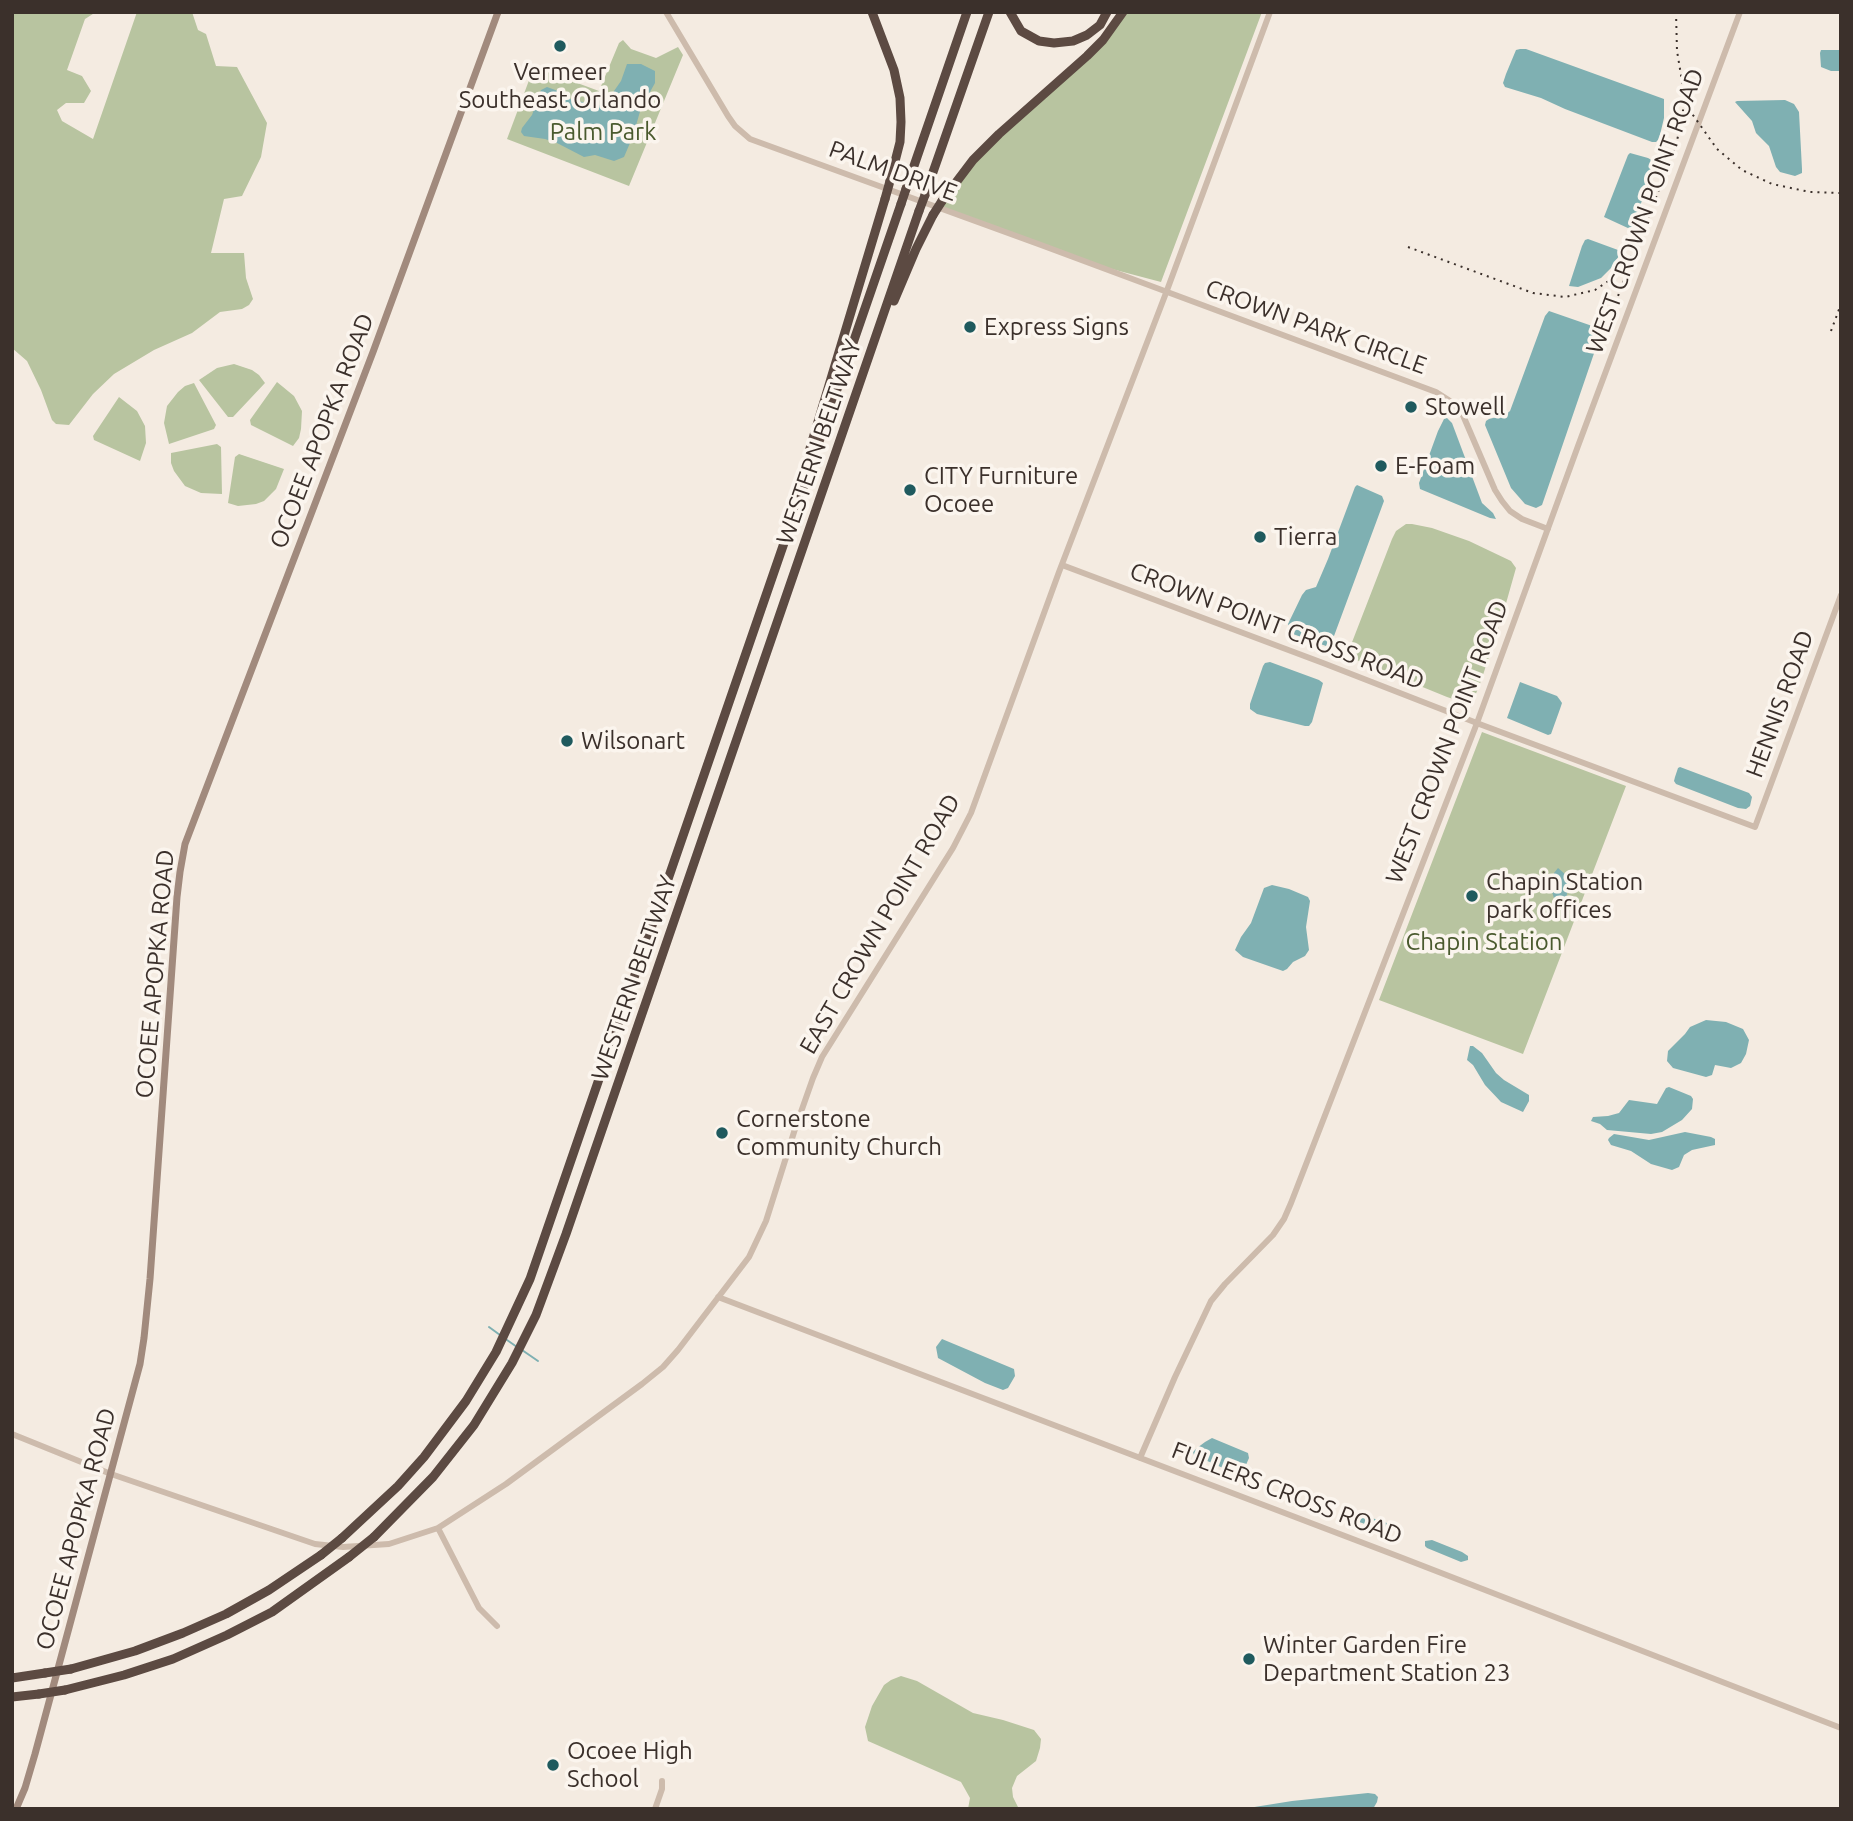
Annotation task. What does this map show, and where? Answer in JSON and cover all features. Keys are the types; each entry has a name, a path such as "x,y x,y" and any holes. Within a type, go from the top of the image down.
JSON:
{"highway":[{"path":"770,584 900,142 900,97 894,70 872,12"},
{"name":"WESTERN BELTWAY","path":"12,1678 71,1669 135,1651 183,1633 269,1590 343,1543 424,1457 466,1401 496,1352 530,1279 542,1245 967,12"},
{"name":"WESTERN BELTWAY","path":"12,1697 65,1690 173,1659 272,1612 374,1537 420,1492 474,1425 512,1363 541,1303 566,1234 989,12"},
{"path":"1010,12 1021,31 1039,41 1054,43 1073,41 1087,35 1100,25 1107,12"},
{"path":"859,387 916,248 942,201 973,160 1087,56 1103,40 1123,12"}],"main road":[{"name":"OCOEE APOPKA ROAD","path":"16,1809 35,1754 140,1364 145,1329 177,897 185,844 351,411 498,12"}],"street":[{"name":"PALM DRIVE","path":"666,12 728,116 750,139 1166,293"},
{"name":"EAST CROWN POINT ROAD","path":"343,1543 389,1544 438,1528 506,1485 663,1367 749,1257 766,1221 809,1088 822,1057 963,831 1270,12"},
{"name":"WEST CROWN POINT ROAD","path":"1140,1458 1211,1301 1273,1235 1284,1219 1477,723 1740,12"},
{"name":"CROWN PARK CIRCLE","path":"1166,293 1436,392 1450,401 1462,414 1495,490 1510,511 1548,529"},
{"name":"CROWN POINT CROSS ROAD","path":"1062,565 1755,827"},
{"name":"HENNIS ROAD","path":"1755,827 1841,595"},
{"name":"FULLERS CROSS ROAD","path":"718,1297 1841,1728"},
{"path":"12,1434 111,1474 314,1545 343,1543"},
{"path":"438,1528 479,1608 497,1626"},
{"path":"655,1809 662,1781"}],"green space":[{"path":"12,12 96,12 85,19 67,70 82,76 91,91 84,103 66,103 57,110 62,121 93,139 137,12 192,12 198,30 206,34 216,66 237,67 267,123 261,157 242,196 224,199 211,253 244,253 246,278 253,299 242,309 220,312 192,333 154,350 114,374 93,394 69,425 56,424 52,420 27,361 12,348"},
{"path":"1120,12 1262,12 1161,282 1089,263 937,209 973,160 1103,40"},
{"name":"Palm Park","path":"623,40 631,49 656,58 678,47 683,55 629,186 507,139 534,67 599,91 619,43"},
{"path":"234,364 252,370 265,383 233,417 228,417 199,380 217,368"},
{"path":"277,382 294,396 302,411 299,438 293,446 251,425 250,420"},
{"path":"194,383 216,425 214,429 169,444 164,423 167,406 185,386"},
{"path":"119,397 137,411 145,426 146,443 140,461 94,440 93,436"},
{"path":"217,444 221,447 222,494 201,493 185,486 174,471 171,453"},
{"path":"239,454 284,469 276,489 264,501 238,506 228,503 235,457"},
{"path":"1406,524 1432,528 1469,541 1511,561 1516,568 1481,681 1470,703 1447,697 1349,657 1349,650 1392,539 1396,531"},
{"name":"Chapin Station","path":"1482,732 1626,786 1523,1054 1379,1000"},
{"path":"901,1676 917,1681 973,1713 1034,1730 1041,1739 1036,1761 1017,1776 1012,1788 1019,1809 968,1809 970,1798 961,1782 868,1741 865,1727 872,1706 884,1685"}],"water":[{"path":"1841,47 1841,71 1821,67 1821,50 1840,50"},
{"path":"1520,49 1664,99 1664,118 1659,139 1652,142 1541,98 1505,87 1503,83 1506,74 1516,50"},
{"path":"627,64 641,64 655,71 655,83 641,108 624,157 614,161 595,155 584,157 557,143 524,136 521,132 532,115 541,90 547,87 572,100 599,105 607,101 621,81"},
{"path":"1785,100 1794,104 1799,112 1802,173 1795,176 1780,172 1769,146 1756,133 1752,121 1735,102"},
{"path":"1630,153 1655,162 1630,229 1604,217"},
{"path":"1588,239 1618,250 1620,254 1601,278 1578,287 1569,286 1582,246"},
{"path":"1549,311 1598,328 1601,333 1542,505 1536,508 1525,504 1511,488 1485,425 1489,419 1510,411"},
{"path":"1447,418 1452,423 1482,503 1496,519 1420,489 1419,483 1438,431"},
{"path":"1357,485 1382,496 1384,501 1333,642 1326,646 1293,634 1288,624 1302,595 1306,590 1316,587"},
{"path":"1270,662 1323,683 1309,726 1257,714 1250,709 1263,666"},
{"path":"1520,682 1557,696 1562,703 1551,734 1507,718"},
{"path":"1680,767 1749,793 1752,797 1750,806 1746,809 1738,808 1676,784 1674,781"},
{"path":"1558,868 1569,881 1566,900 1560,904 1555,901 1551,889 1554,873"},
{"path":"1272,885 1308,897 1310,901 1306,927 1309,950 1305,956 1283,971 1243,957 1235,950 1251,923 1264,888"},
{"path":"1706,1020 1726,1022 1743,1029 1749,1040 1741,1063 1731,1068 1715,1065 1712,1075 1706,1077 1673,1068 1667,1061 1668,1051 1690,1027"},
{"path":"1470,1046 1482,1053 1504,1080 1529,1095 1523,1112 1501,1102 1485,1085 1467,1060"},
{"path":"1669,1087 1691,1096 1692,1109 1682,1120 1662,1132 1651,1134 1607,1130 1591,1121 1593,1117 1619,1113 1629,1100 1657,1104"},
{"path":"1685,1132 1711,1137 1715,1139 1715,1145 1692,1150 1684,1155 1679,1167 1672,1170 1651,1164 1631,1151 1611,1145 1608,1140 1614,1134 1649,1140"},
{"path":"942,1339 1014,1369 1015,1376 1008,1388 1003,1390 985,1383 938,1358 936,1347"},
{"path":"1212,1438 1248,1453 1249,1458 1242,1474 1194,1455 1193,1452 1197,1448"},
{"path":"1357,1513 1390,1524 1393,1531 1389,1533 1354,1520 1351,1517"},
{"path":"1432,1540 1462,1552 1468,1556 1468,1560 1461,1562 1427,1548 1425,1541"},
{"path":"1368,1793 1378,1797 1373,1809 1242,1809 1292,1801"}],"waterway":[{"path":"489,1327 500,1335"},
{"path":"507,1340 517,1347"},
{"path":"522,1350 538,1361"}],"railway":[{"path":"1676,12 1677,51 1684,93 1693,115 1717,149 1742,170 1772,184 1810,192 1841,193"},
{"path":"1608,322 1675,148 1683,117 1683,101"},
{"path":"1408,247 1533,293 1565,297 1595,290 1613,278 1627,264 1639,242"},
{"path":"1831,331 1841,304"}],"place":[{"name":"Vermeer Southeast Orlando","path":"560,46"},
{"name":"Express Signs","path":"970,327"},
{"name":"Stowell","path":"1411,407"},
{"name":"E-Foam","path":"1381,466"},
{"name":"CITY Furniture Ocoee","path":"910,490"},
{"name":"Tierra","path":"1260,537"},
{"name":"Wilsonart","path":"567,741"},
{"name":"Chapin Station park offices","path":"1472,896"},
{"name":"Cornerstone Community Church","path":"722,1133"},
{"name":"Winter Garden Fire Department Station 23","path":"1249,1659"},
{"name":"Ocoee High School","path":"553,1765"}]}
